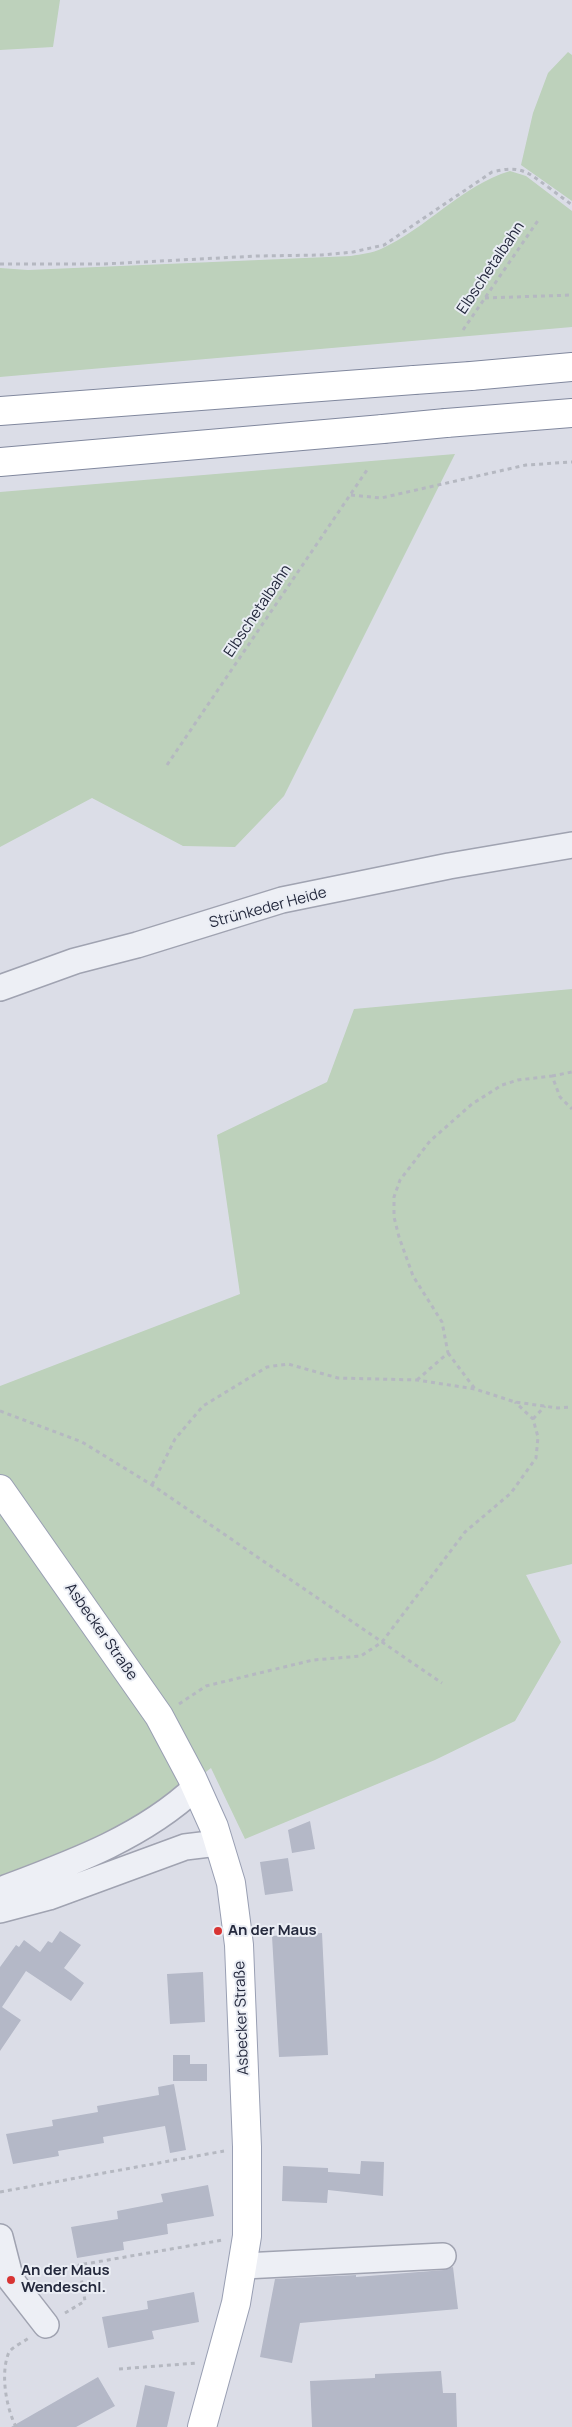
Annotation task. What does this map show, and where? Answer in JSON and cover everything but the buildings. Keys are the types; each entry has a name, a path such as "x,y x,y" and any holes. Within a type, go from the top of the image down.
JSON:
{"main road":[{"path":"0,411 471,376 572,366"},
{"path":"0,462 572,413"},
{"name":"Asbecker Straße","path":"0,1489 159,1716 196,1787 231,1883 239,1945 247,2147 247,2236 244,2266 236,2303 202,2427"}],"street":[{"name":"Strünkeder Heide","path":"0,988 74,961 171,935 282,900 449,866 572,845"},
{"path":"0,1890 101,1849 151,1821 178,1803 196,1787"},
{"path":"0,1910 49,1897 185,1847 218,1843"},
{"path":"2,2251 11,2280 46,2325"},
{"path":"244,2266 443,2256"}],"path":[{"path":"0,264 104,264 256,256 322,255 353,252 384,245 492,172 511,167 529,173 572,206"},
{"name":"Elbschetalbahn","path":"463,330 539,219"},
{"path":"485,298 572,295"},
{"path":"351,496 381,498 526,465 572,462"},
{"name":"Elbschetalbahn","path":"167,765 367,470"},
{"path":"475,1388 448,1354 442,1322 413,1276 394,1217 394,1197 400,1180 430,1141 472,1104 502,1084 572,1072"},
{"path":"552,1076 560,1097 572,1109"},
{"path":"417,1380 448,1354"},
{"path":"152,1485 175,1439 203,1406 267,1367 288,1364 338,1378 417,1380 475,1388 516,1402 572,1407"},
{"path":"159,1716 206,1686 313,1660 361,1656 382,1642 465,1532 511,1493 536,1458 538,1437 534,1419 516,1402"},
{"path":"534,1419 545,1406"},
{"path":"0,1410 82,1442 152,1485 442,1683"},
{"path":"0,2192 247,2147"},
{"path":"16,2427 4,2404 0,2374 8,2352 46,2325 85,2301 79,2265 247,2236"},
{"path":"119,2369 220,2361"}],"green space":[{"path":"0,0 60,0 53,47 0,50"},
{"path":"568,52 572,55 572,201 521,165 533,113 548,73"},
{"path":"510,171 526,176 572,211 572,327 0,377 0,268 28,270 351,256 367,253 398,240 476,187"},
{"path":"455,454 284,796 235,847 183,846 92,798 0,847 0,492"},
{"path":"572,989 572,1564 526,1575 561,1642 515,1721 435,1760 245,1839 211,1768 136,1826 0,1880 0,1386 240,1294 217,1135 327,1082 354,1009"}],"place":[{"name":"An der Maus","path":"218,1931"},
{"name":"An der Maus Wendeschl.","path":"11,2280"}]}
